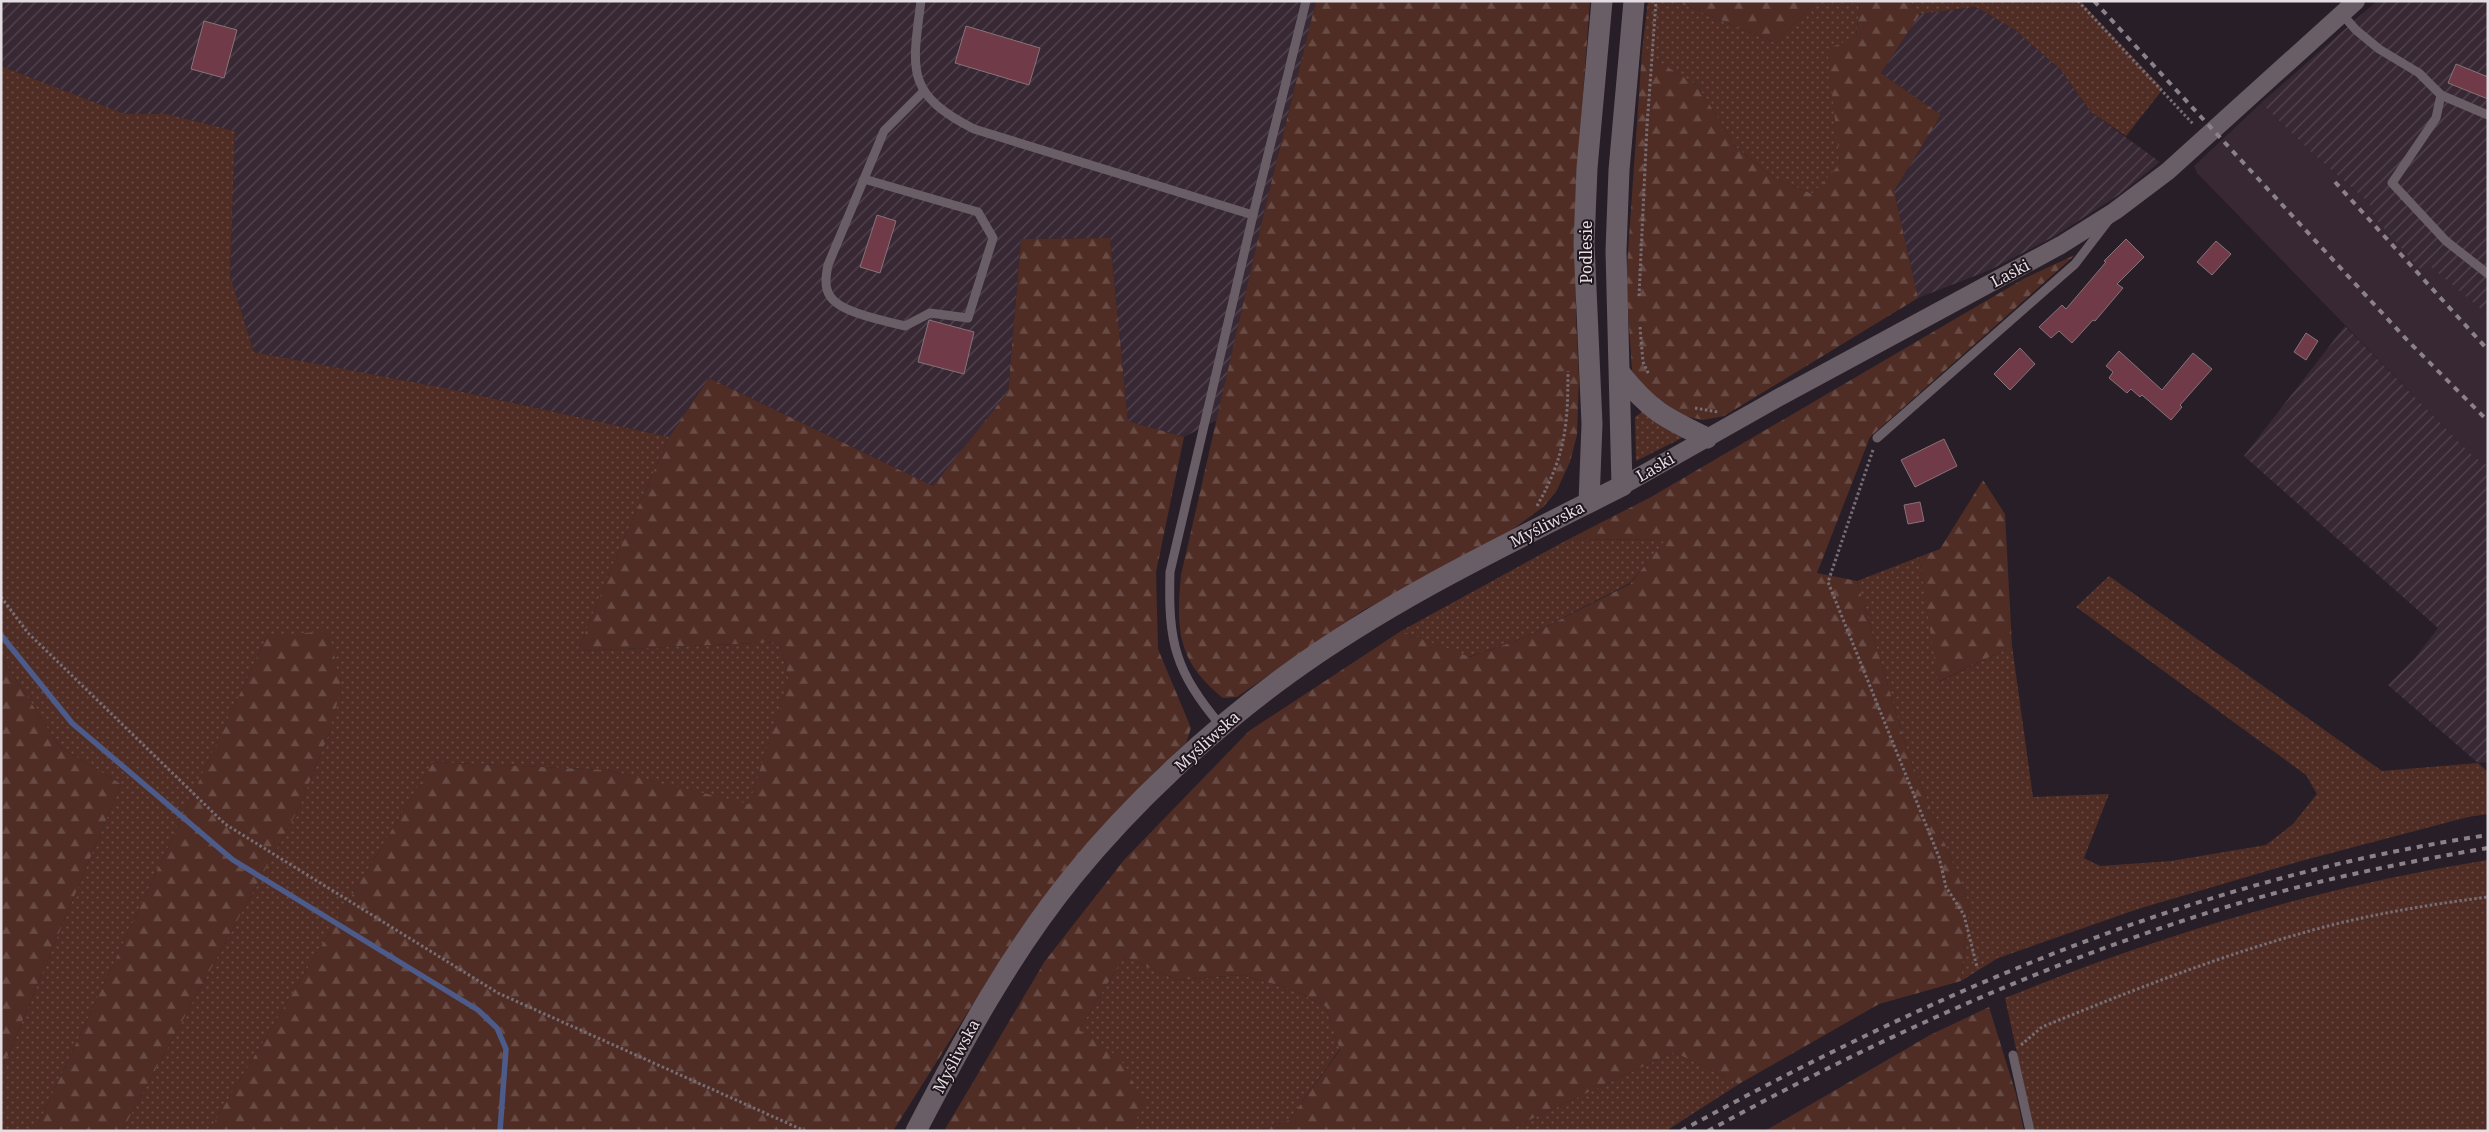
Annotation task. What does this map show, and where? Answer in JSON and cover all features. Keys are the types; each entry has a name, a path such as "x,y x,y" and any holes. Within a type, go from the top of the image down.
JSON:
{"street":[{"name":"Podlesie","path":"1589,502 1592,424 1584,243 1587,168 1602,1"},
{"name":"Podlesie","path":"1622,486 1616,251 1619,170 1634,1"},
{"name":"Laski","path":"1622,486 1749,414 2061,245 2116,211 2168,171 2356,1"},
{"path":"1620,373 1647,405 1667,419 1707,438"},
{"path":"1592,424 1604,432 1612,431 1621,421"},
{"name":"Myśliwska","path":"916,1131 994,986 1074,875 1143,799 1221,726 1288,673 1371,620 1416,594 1622,486"}],"lane":[{"path":"921,1 914,59 916,77 924,92 948,116 974,129 1253,215"},
{"path":"1221,726 1197,697 1184,674 1173,642 1169,608 1170,572 1253,215 1306,1"},
{"path":"2342,14 2356,30 2380,49 2419,73 2441,95 2488,115"},
{"path":"864,180 978,212 993,238 968,318 930,313 905,326 842,308 829,295 826,278 828,265 884,131 924,92"},
{"path":"2441,95 2436,118 2392,183 2446,241 2488,274"},
{"path":"1877,438 2075,264 2116,211"},
{"path":"2013,1055 2030,1131"}],"path":[{"path":"1638,304 1646,126 1656,1"},
{"path":"2078,1 2205,137"},
{"path":"1639,322 1643,362 1650,378"},
{"path":"1692,407 1749,414"},
{"path":"1877,438 1828,582 1939,857 1946,887 1964,916 1977,967"},
{"path":"1,597 28,633 225,824 498,993 805,1131"},
{"path":"2013,1055 2026,1039 2042,1027 2216,959 2325,927 2424,906 2488,897"}],"shaded area":[{"path":"1,1 1316,1 1266,204 1217,420 1184,437 1128,421 1110,238 1021,239 1008,392 933,486 709,378 669,437 445,388 254,352 230,276 235,131 167,114 125,114 1,66"},
{"path":"2377,1 2488,1 2488,315 2431,267 2420,269 2374,217 2369,203 2310,151 2261,103"},
{"path":"1976,7 2015,30 2060,69 2091,112 2160,162 2120,194 2055,236 1990,270 1918,298 1894,191 1941,115 1881,73 1920,14"},
{"path":"2261,103 2310,151 2369,203 2374,217 2488,315 2488,466 2472,455 2197,173 2194,166"},
{"path":"2345,326 2472,455 2488,466 2488,762 2478,763 2388,685 2415,658 2438,628 2244,456"}],"green space":[{"path":"1316,1 1590,1 1576,187 1576,317 1579,378 1577,435 1570,462 1556,492 1543,507 1505,535 1362,611 1237,697 1223,698 1196,671 1183,643 1179,612 1181,575 1266,204"},
{"path":"1648,1 1675,1 1776,43 1816,1 1860,3 1856,37 1836,118 1840,165 1812,194 1773,177 1736,147 1698,86 1642,51"},
{"path":"1675,1 1816,1 1776,43"},
{"path":"1845,1 1910,1 1920,14 1881,73 1941,115 1894,191 1918,298 1724,416 1703,420 1679,415 1645,392 1632,370 1626,281 1642,51 1698,86 1736,147 1773,177 1812,194 1840,164 1827,49 1856,37 1860,3"},
{"path":"1910,1 2080,1 2163,89 2126,136 2091,112 2060,69 2015,30 1976,7 1920,14"},
{"path":"1,66 125,114 167,114 235,131 230,276 254,352 445,388 669,437 615,559 578,651 779,642 789,679 749,805 607,770 433,762 209,1131 122,1131 299,808 330,731 267,636 35,1131 1,1131 1,1072 121,784 60,747 1,657"},
{"path":"1110,238 1128,421 1184,437 1156,572 1158,649 1191,728 1186,743 1157,770 1082,851 1019,931 893,1131 209,1131 433,762 607,770 749,804 789,679 779,642 578,651 615,559 669,437 709,378 933,486 1008,392 1021,239"},
{"path":"2075,255 1870,437 1817,573 1857,581 1908,753 1969,903 1961,981 1879,1004 1739,1084 1674,1052 1506,1131 1257,1131 1289,1120 1340,1050 1326,1007 1294,990 1242,975 1177,980 1124,957 1079,1030 1120,1058 1145,1104 1131,1129 1126,1131 944,1131 1045,961 1124,860 1249,731 1401,631 1470,657 1526,637 1630,584 1666,539 1567,540 1651,497 2025,278"},
{"path":"1642,412 1684,437 1636,461 1635,417"},
{"path":"1983,480 2005,514 2012,646 1938,682 1919,557 1940,549"},
{"path":"1667,539 1630,583 1526,637 1469,657 1401,631 1567,540"},
{"path":"1919,557 1939,682 2012,646 2033,797 2109,794 2084,858 2100,866 2171,861 2266,845 2293,824 2317,794 2306,775 2076,607 2109,576 2382,771 2478,763 2488,772 2488,814 2468,817 2301,861 2138,909 1998,958 1961,981 1969,903 1908,753 1857,581"},
{"path":"329,631 341,687 330,731 299,808 122,1131 35,1131 267,636"},
{"path":"1,657 60,747 121,784 1,1072"},
{"path":"2488,860 2488,1131 2034,1131 2005,998 2123,954 2243,915 2365,884"},
{"path":"1124,957 1177,980 1242,975 1294,990 1326,1007 1340,1049 1289,1120 1257,1131 1126,1131 1131,1128 1079,1030"},
{"path":"1989,1007 2016,1094 2024,1131 1765,1131 1930,1035"},
{"path":"1674,1052 1739,1084 1666,1131 1506,1131"}],"building":[{"path":"204,21 237,30 224,78 191,69"},
{"path":"966,26 1040,48 1029,85 955,63"},
{"path":"2456,64 2488,77 2488,99 2448,83"},
{"path":"877,215 896,221 880,273 860,267"},
{"path":"2126,239 2144,257 2117,284 2123,288 2095,321 2093,320 2072,343 2059,331 2051,338 2039,327 2062,305 2066,309 2106,262 2104,261"},
{"path":"2216,241 2231,254 2212,275 2197,262"},
{"path":"929,320 974,332 964,374 918,362"},
{"path":"2306,333 2318,341 2306,360 2294,352"},
{"path":"2020,348 2035,364 2010,390 1994,374"},
{"path":"2119,351 2162,390 2193,353 2212,369 2180,405 2182,407 2171,420 2142,395 2140,397 2131,389 2127,393 2109,378 2113,372 2106,366"},
{"path":"1944,439 1957,466 1915,487 1901,460"},
{"path":"1920,502 1924,521 1908,524 1904,505"}],"waterway":[{"path":"1,635 72,723 233,860 478,1010 497,1028 506,1049 500,1131"}],"railway":[{"path":"2094,1 2408,341 2488,421"},
{"path":"2335,182 2488,350"},
{"path":"1681,1131 1874,1031 1972,987 2071,947 2172,911 2275,880 2380,855 2488,835"},
{"path":"1708,1131 1903,1032 2037,974 2105,948 2243,902 2303,886 2426,859 2488,848"}]}
